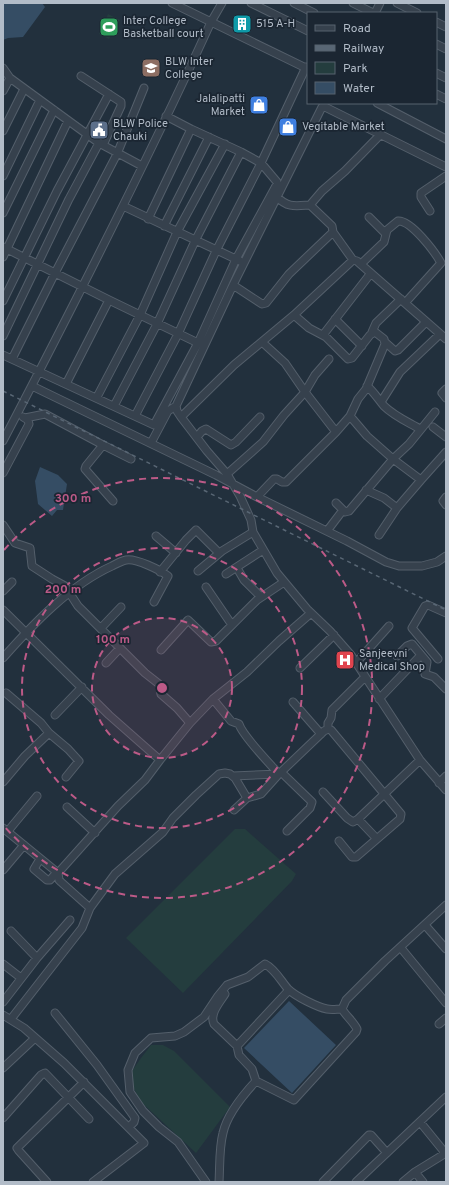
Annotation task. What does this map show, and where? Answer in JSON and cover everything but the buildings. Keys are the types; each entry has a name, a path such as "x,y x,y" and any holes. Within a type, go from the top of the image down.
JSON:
{"street":[{"path":"135,416 178,334 216,251 307,68 172,3"},
{"path":"3,441 40,372 123,206 211,22 222,3"},
{"path":"251,3 307,31"},
{"path":"294,3 312,12"},
{"path":"353,3 372,12"},
{"path":"375,12 380,3"},
{"path":"397,3 415,12"},
{"path":"437,22 446,27"},
{"path":"437,44 446,49"},
{"path":"3,68 10,78 86,134 117,154 142,166"},
{"path":"437,74 446,78"},
{"path":"3,336 70,199 121,106 121,102 80,76"},
{"path":"3,91 10,78"},
{"path":"12,359 117,154 144,88"},
{"path":"3,131 24,89"},
{"path":"3,301 86,134 109,94"},
{"path":"437,94 446,99"},
{"path":"3,176 40,100"},
{"path":"379,104 446,139"},
{"path":"151,443 168,411 176,406 233,285 322,107 325,106 446,167"},
{"path":"3,213 54,110"},
{"path":"3,355 97,397 154,425 198,344 236,259 277,184 277,182 268,174 266,168 261,163 166,116"},
{"path":"3,257 5,248 68,121"},
{"path":"148,218 191,129"},
{"path":"310,205 322,191 345,171 381,134"},
{"path":"164,226 209,137"},
{"path":"97,397 140,315 177,232 225,144"},
{"path":"114,406 157,324 195,241 241,152"},
{"path":"430,211 421,197 421,193 446,176"},
{"path":"277,197 283,203 290,206 310,205 332,226 333,232 353,260 361,264 443,337 400,372 381,402"},
{"path":"123,206 244,263"},
{"path":"369,217 386,233"},
{"path":"294,315 309,328 323,335 348,359 352,358 372,332 376,324 444,263 421,236 403,222 398,221 386,233 384,242 361,264"},
{"path":"233,285 260,303 264,304 289,274 333,232"},
{"path":"5,248 198,344"},
{"path":"182,417 234,365 294,315 353,260"},
{"path":"323,335 371,273"},
{"path":"66,384 108,300"},
{"path":"335,319 362,346"},
{"path":"372,332 377,332 395,351 398,350 426,322"},
{"path":"262,342 285,363 336,432"},
{"path":"257,497 274,479 286,482 350,416 367,386 385,342"},
{"path":"227,474 263,442 284,415 305,392 315,375 329,359"},
{"path":"32,386 151,443 386,562 394,565 422,566 437,562 446,556"},
{"path":"367,386 376,394 388,409 401,419 420,428"},
{"path":"446,389 442,394 446,398"},
{"path":"176,406 177,411 227,474 240,496 251,520 253,532 274,568 311,613 334,635 356,663 420,760 446,790"},
{"path":"336,503 345,512 349,511 366,490 409,444 420,428 435,412"},
{"path":"3,473 29,424 25,418 17,414"},
{"path":"25,418 38,414 45,414 103,446 131,459"},
{"path":"350,416 367,436 421,480"},
{"path":"197,437 206,429 231,446 260,417"},
{"path":"433,427 446,437"},
{"path":"103,446 85,469 113,501"},
{"path":"379,535 397,508 446,452"},
{"path":"366,490 384,498 397,508"},
{"path":"446,497 444,501 446,505"},
{"path":"327,531 343,510"},
{"path":"3,525 14,543 30,548 32,566 65,586 78,606 145,673 159,684 161,694 177,708 190,723"},
{"path":"160,572 196,530 219,553"},
{"path":"198,571 219,553 253,532"},
{"path":"156,536 176,553"},
{"path":"226,574 263,550"},
{"path":"3,658 25,633 70,593 99,572 126,560 146,564 166,575 168,578 154,602"},
{"path":"237,568 244,580 261,597"},
{"path":"3,591 12,582"},
{"path":"161,650 188,620 208,640 213,642 261,597 284,582"},
{"path":"206,587 232,625"},
{"path":"438,659 412,628 425,606 428,605 446,613"},
{"path":"101,628 121,607"},
{"path":"3,610 110,715 160,760"},
{"path":"40,858 34,868 47,880 50,880 95,833 118,806 145,780 190,723 213,699 247,672 311,613"},
{"path":"356,663 389,626"},
{"path":"300,668 334,635"},
{"path":"397,656 407,646 412,644 427,662 425,674 434,678 446,689"},
{"path":"106,663 120,648"},
{"path":"379,699 421,655"},
{"path":"328,729 328,723 331,718 332,710 365,677"},
{"path":"55,715 82,687"},
{"path":"6,693 41,723 49,733 68,748 79,761 66,777"},
{"path":"213,699 231,721 240,724 241,729 280,773 312,802 310,808 287,831"},
{"path":"293,702 321,734"},
{"path":"234,810 247,798 261,794 280,773 328,729"},
{"path":"328,729 331,730 385,793 402,816 377,839 354,857 352,857 339,841"},
{"path":"3,782 30,751 49,733"},
{"path":"323,792 350,821 353,822 420,760"},
{"path":"11,1019 82,928 90,908 115,874 163,832 173,818 196,795 221,773 233,776 280,773"},
{"path":"233,776 247,798"},
{"path":"439,783 446,776"},
{"path":"37,796 5,829 24,846 58,872 59,880 90,908"},
{"path":"67,807 95,833"},
{"path":"358,819 377,839"},
{"path":"3,870 24,846"},
{"path":"342,1009 346,1000 385,961 401,948 446,905"},
{"path":"3,1002 21,978 70,920"},
{"path":"425,925 446,949"},
{"path":"11,931 38,958"},
{"path":"401,948 446,1003"},
{"path":"3,964 21,978"},
{"path":"206,1182 178,1142 159,1127 143,1111 130,1092 128,1070 136,1053 151,1038 174,1036 184,1032 204,1017 227,985 248,977 265,964 282,979 289,990 312,1005 328,1010 342,1009"},
{"path":"230,984 212,1016 214,1024 237,1046 239,1055 252,1068 256,1081 294,1100 356,1032 357,1029 354,1023 342,1009"},
{"path":"237,1046 289,990"},
{"path":"56,1013 97,1065 135,1118 134,1122 129,1127"},
{"path":"3,1014 24,1028 84,1082 144,1142 144,1145 92,1182"},
{"path":"439,1024 446,1018"},
{"path":"3,1068 35,1038"},
{"path":"3,1118 41,1075 45,1073 89,1119"},
{"path":"219,1182 223,1132 231,1114 247,1090 256,1081"},
{"path":"47,1182 17,1148 84,1082"},
{"path":"356,1182 446,1098"},
{"path":"403,1182 415,1172 446,1153 420,1122"},
{"path":"323,1182 369,1135 371,1135 388,1153"},
{"path":"415,1172 423,1182"}],"green space":[{"name":"Inter College Basketball court","path":"108,14 120,20 109,39 99,34"},
{"path":"235,829 245,829 296,874 292,881 183,993 126,938"},
{"path":"151,1045 163,1045 174,1051 230,1107 196,1153 141,1102 131,1083 132,1071"}],"water":[{"path":"3,3 42,3 45,7 23,37 8,38 3,40"},
{"path":"40,467 58,475 67,484 63,510 57,510 52,516 38,504 35,481"},
{"path":"289,1001 336,1045 292,1093 244,1048"}],"railway":[{"path":"3,391 446,610"}],"place":[{"name":"515 A-H","path":"242,24"},
{"name":"Inter College Basketball court","path":"109,27"},
{"name":"BLW Inter College","path":"151,68"},
{"name":"Jalalipatti Market","path":"259,105"},
{"name":"Vegitable Market","path":"288,127"},
{"name":"BLW Police Chauki","path":"99,130"},
{"name":"Sanjeevni Medical Shop","path":"345,660"}]}
